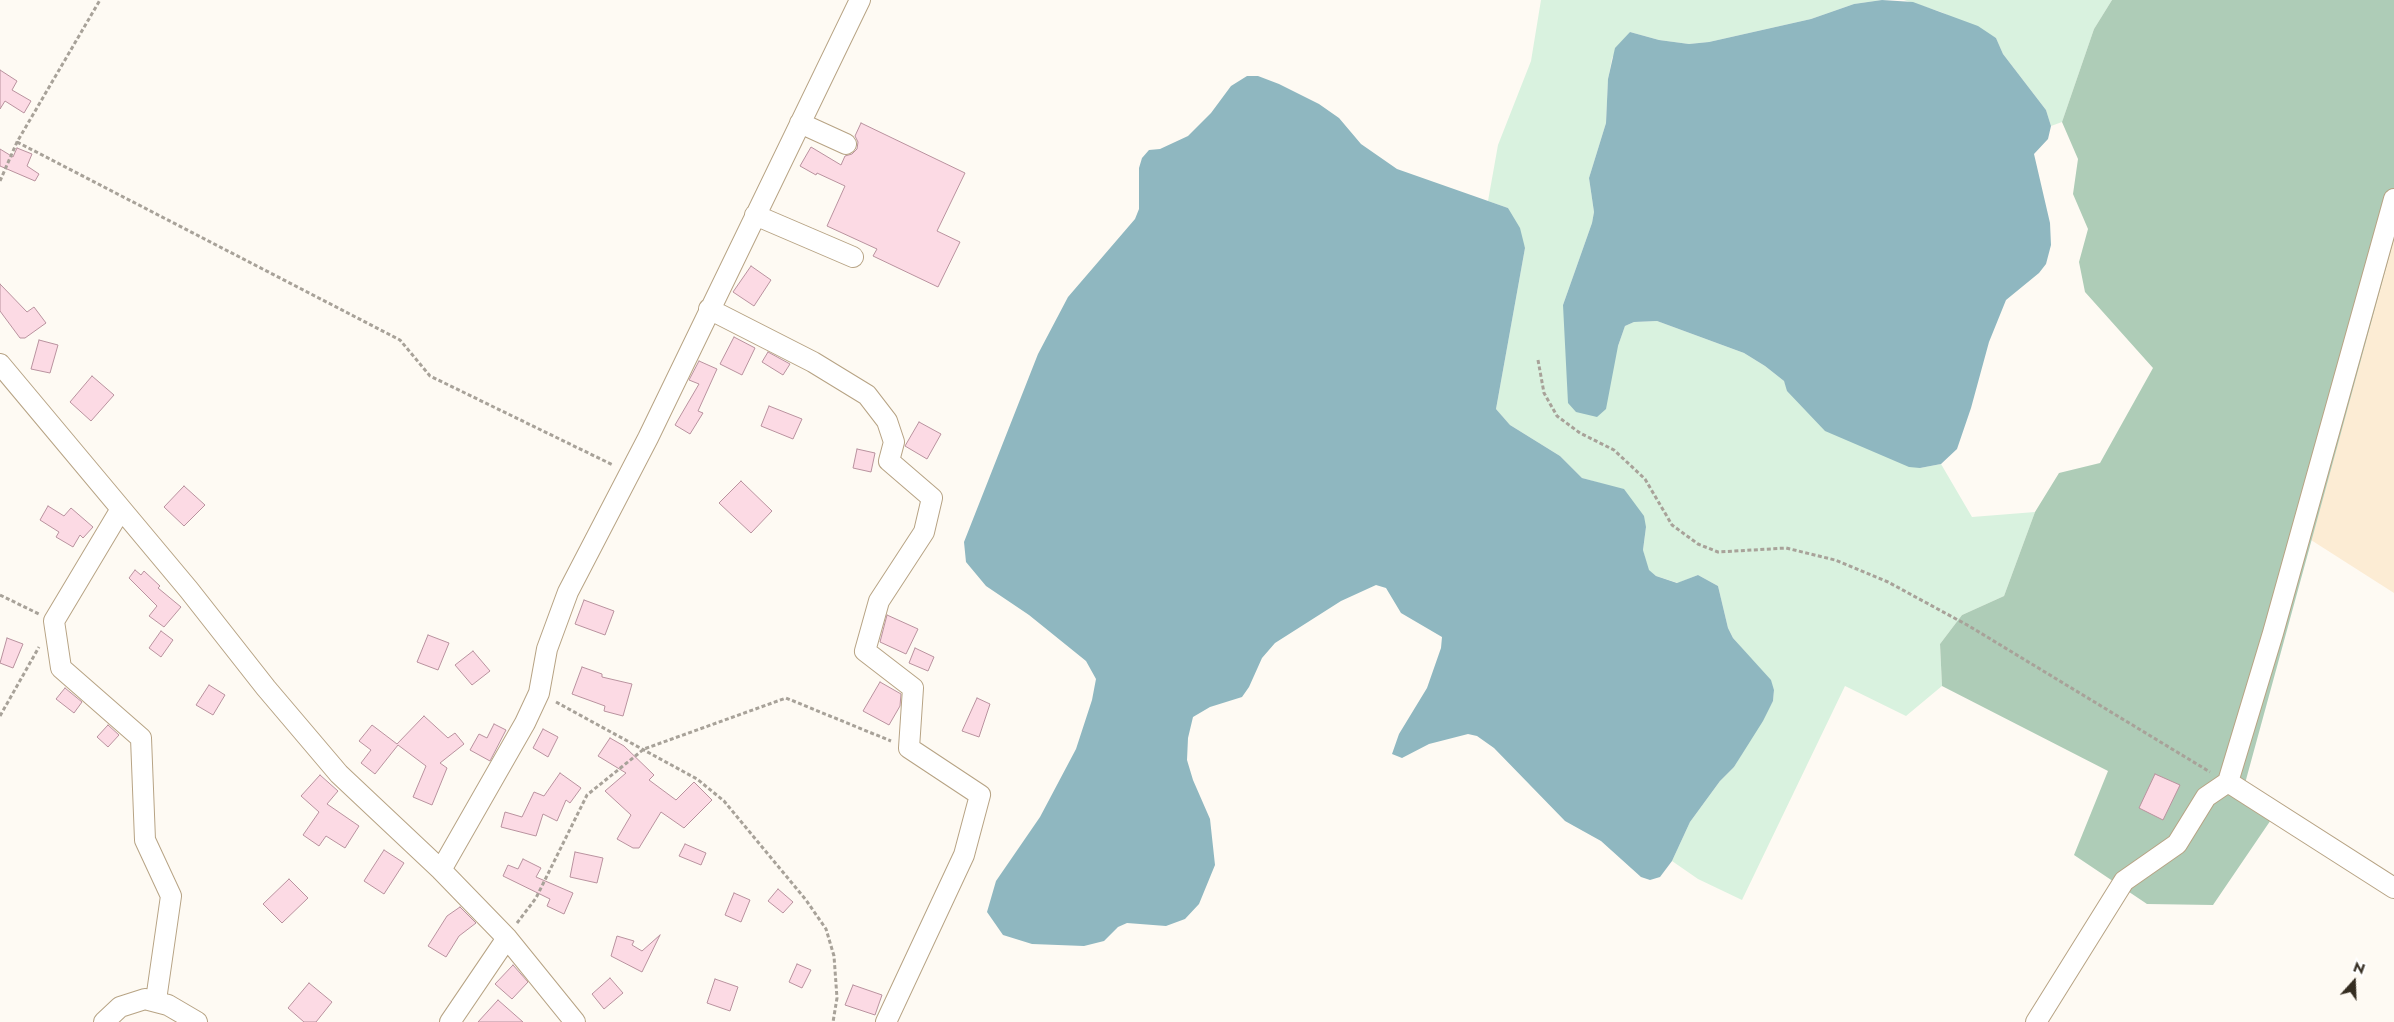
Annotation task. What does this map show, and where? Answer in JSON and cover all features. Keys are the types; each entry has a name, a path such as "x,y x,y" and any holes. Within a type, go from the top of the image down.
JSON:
{"street":[{"path":"441,870 525,723 539,693 547,649 568,592 630,473 860,0"},
{"path":"800,123 846,144"},
{"path":"2036,1022 2124,881 2177,844 2206,797 2228,782 2272,633 2394,199"},
{"path":"755,215 853,257"},
{"path":"709,309 813,362 867,395 887,421 894,442 889,461 932,498 924,532 879,601 865,651 912,688 909,748 980,795 964,855 886,1022"},
{"path":"0,364 189,590 266,688 339,774 441,870 507,938 575,1022"},
{"path":"121,510 54,621 61,668 141,738 145,840 172,896 156,1000"},
{"path":"2228,782 2394,888"},
{"path":"450,1022 507,938"},
{"path":"104,1022 120,1007 132,1001 145,998 156,1000 197,1022"}],"path":[{"path":"0,180 17,142 100,0"},
{"path":"17,142 400,340 430,376 630,473"},
{"path":"1538,360 1544,394 1557,416 1580,433 1614,450 1645,479 1672,525 1698,544 1718,552 1786,548 1835,560 1888,582 1969,626 2228,782"},
{"path":"0,595 54,621 0,716"},
{"path":"539,693 698,779 724,801 806,900 826,929 834,956 837,998 833,1022"},
{"path":"507,938 536,898 587,795 644,749 786,698 909,748"}],"shaded area":[{"path":"2394,239 2394,593 2311,540"}],"green space":[{"path":"1541,0 1882,0 1854,4 1811,19 1709,42 1689,44 1659,40 1630,32 1612,58 1608,80 1606,123 1589,178 1594,212 1592,223 1563,305 1618,346 1625,326 1634,322 1657,321 1744,353 1784,381 1788,391 1920,468 1941,464 1972,517 2035,512 2004,596 1962,615 1940,644 1942,686 1906,716 1845,686 1742,900 1698,879 1672,861 1690,822 1720,781 1734,767 1773,701 1774,690 1770,680 1733,638 1728,628 1718,586 1698,575 1678,583 1656,576 1648,570 1643,550 1646,527 1624,490 1582,478 1560,456 1510,425 1496,409 1525,248 1508,208 1488,201 1498,145 1531,61"},
{"path":"1904,0 2112,0 2094,29 2062,122 2051,126 2046,110 2003,54 1996,38 1941,12"},
{"path":"2112,0 2394,0 2394,239 2244,787 2279,808 2213,905 2147,904 2074,855 2108,771 1942,686 1940,644 1962,615 2004,596 2035,512 2059,473 2100,463 2153,368 2085,292 2079,262 2088,229 2073,194 2078,159 2062,122 2094,29"}],"water":[{"path":"1882,0 1913,2 1978,26 1996,38 2003,54 2046,110 2051,126 2048,139 2034,154 2050,223 2051,245 2046,264 2039,273 2006,300 1989,342 1971,408 1957,449 1941,464 1920,468 1909,467 1825,431 1787,391 1784,381 1744,353 1657,321 1634,322 1625,326 1618,346 1606,409 1597,417 1576,412 1568,403 1563,305 1592,223 1594,212 1589,178 1606,123 1608,79 1615,48 1630,32 1659,40 1689,44 1709,42 1811,19 1854,4"},
{"path":"1247,76 1258,76 1279,84 1319,104 1339,118 1361,144 1397,169 1508,208 1520,228 1525,248 1496,409 1510,425 1560,456 1582,478 1624,489 1644,516 1646,527 1643,550 1649,570 1656,576 1677,583 1698,575 1718,586 1728,628 1733,638 1771,680 1774,690 1773,701 1763,721 1734,767 1720,781 1690,822 1672,861 1660,877 1650,880 1641,877 1601,841 1565,821 1494,748 1477,736 1468,734 1429,744 1402,758 1392,754 1399,734 1427,688 1441,648 1442,637 1401,613 1386,588 1376,585 1341,601 1275,643 1262,658 1249,687 1242,697 1210,707 1193,717 1188,738 1187,760 1193,780 1210,819 1215,865 1199,904 1185,919 1166,926 1127,923 1118,927 1104,941 1084,946 1032,944 1003,935 987,912 996,881 1040,817 1076,749 1092,700 1096,679 1086,661 1029,615 986,586 966,562 964,542 1038,354 1068,297 1135,219 1139,209 1139,168 1142,158 1149,150 1160,149 1188,136 1211,113 1231,86"}],"building":[{"path":"0,70 17,81 12,90 31,101 24,113 5,101 0,109"},
{"path":"861,123 965,173 937,231 960,242 938,287 873,256 877,249 827,226 845,186 817,173 816,175 800,166 811,147 841,165 845,156 852,154 857,149 858,142 855,136"},
{"path":"17,148 32,154 27,166 39,174 35,181 0,166 0,149 13,157"},
{"path":"751,266 771,280 754,306 733,292"},
{"path":"0,284 27,312 34,307 46,323 25,338 20,338 0,311"},
{"path":"734,337 755,348 742,375 720,364"},
{"path":"39,340 58,345 50,373 31,369"},
{"path":"768,352 790,364 783,375 762,362"},
{"path":"699,361 717,369 698,411 703,413 690,434 675,425 699,384 689,380"},
{"path":"92,376 114,395 91,421 70,402"},
{"path":"769,406 802,419 793,439 761,426"},
{"path":"919,422 941,434 927,459 905,446"},
{"path":"857,449 875,453 871,472 853,468"},
{"path":"741,481 772,511 751,533 719,503"},
{"path":"184,486 205,505 184,526 164,507"},
{"path":"48,506 64,516 71,508 93,527 83,538 80,535 73,547 56,537 59,532 40,520"},
{"path":"135,570 141,575 144,571 160,586 158,588 181,607 164,627 149,616 157,606 129,578"},
{"path":"584,600 614,611 605,635 575,624"},
{"path":"887,615 918,629 906,654 880,642"},
{"path":"161,631 173,640 161,657 149,648"},
{"path":"428,635 449,643 438,670 417,662"},
{"path":"7,638 23,644 13,668 0,663"},
{"path":"915,648 934,657 928,671 909,663"},
{"path":"473,651 490,671 472,685 455,665"},
{"path":"582,667 602,674 602,677 632,684 623,716 604,711 605,706 572,694"},
{"path":"880,682 901,694 900,706 889,725 863,711"},
{"path":"209,685 225,695 213,715 196,705"},
{"path":"65,688 82,702 74,713 56,699"},
{"path":"977,698 990,704 979,737 962,731"},
{"path":"424,716 448,738 455,733 464,744 440,763 447,768 432,805 413,797 426,766 398,745 375,774 361,763 371,750 359,741 372,725 397,744"},
{"path":"494,724 506,730 490,761 470,750 479,734 487,738"},
{"path":"108,725 119,735 108,747 97,737"},
{"path":"543,729 558,737 548,757 533,748"},
{"path":"610,738 624,746 654,775 649,780 676,800 694,782 712,800 684,828 661,812 639,848 633,848 617,839 631,815 605,791 626,773 598,756"},
{"path":"560,773 581,788 570,803 566,800 557,821 543,814 536,836 501,827 505,812 522,817 534,792 544,796"},
{"path":"2155,774 2180,785 2163,820 2139,808"},
{"path":"320,775 338,791 327,804 359,826 345,848 326,836 319,846 303,835 319,812 301,796"},
{"path":"685,844 706,853 701,865 679,856"},
{"path":"384,850 404,863 384,894 364,881"},
{"path":"575,852 603,858 597,883 570,877"},
{"path":"523,859 541,868 536,877 573,893 564,914 547,906 550,899 503,876 508,865 518,869"},
{"path":"289,879 308,898 282,923 263,904"},
{"path":"778,889 793,902 783,913 768,901"},
{"path":"734,893 750,900 741,922 725,915"},
{"path":"460,907 476,923 459,936 446,957 428,946 447,916"},
{"path":"660,935 642,972 611,956 617,936 634,941 632,945 642,951"},
{"path":"797,964 811,970 802,988 789,982"},
{"path":"513,965 528,982 512,999 495,984"},
{"path":"610,978 623,993 604,1009 592,994"},
{"path":"715,979 738,987 730,1011 707,1003"},
{"path":"309,983 332,1002 316,1022 304,1022 288,1008"},
{"path":"853,985 882,995 875,1015 845,1005"},
{"path":"498,1000 523,1022 478,1022"}]}
